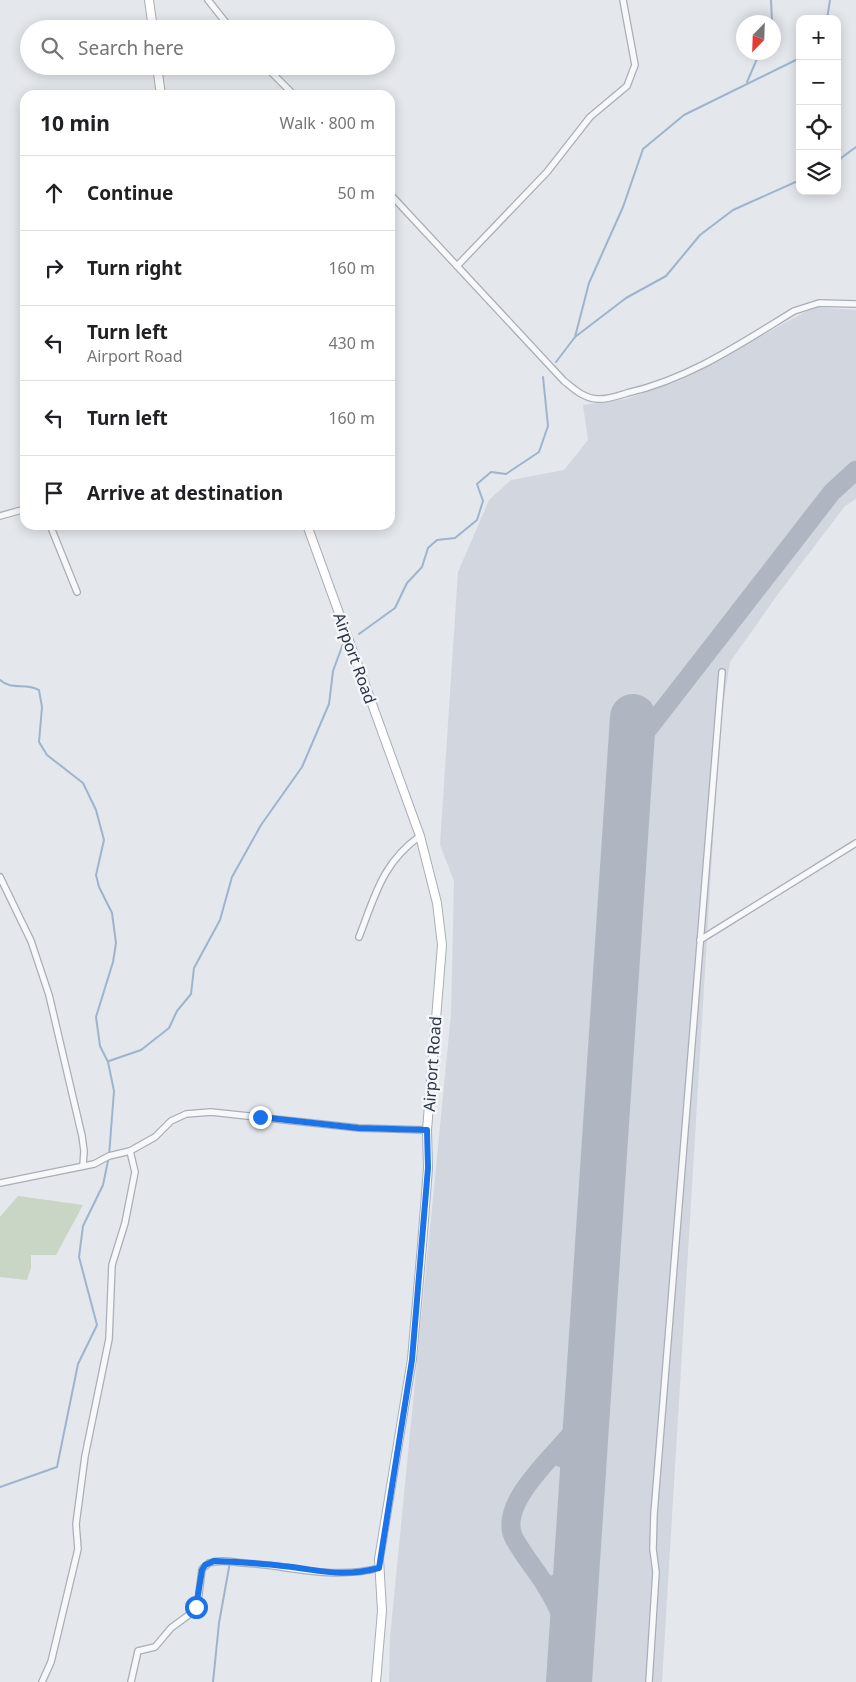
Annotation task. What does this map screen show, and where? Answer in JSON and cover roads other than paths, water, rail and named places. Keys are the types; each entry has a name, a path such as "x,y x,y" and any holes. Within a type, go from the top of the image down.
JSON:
{"street":[{"path":"149,0 152,20"},
{"path":"208,0 224,20"},
{"path":"457,266 547,172 590,117 627,86 635,65 623,0"},
{"path":"158,75 160,90"},
{"path":"274,75 289,90"},
{"path":"395,199 564,381 583,395 597,399 640,390 686,374 794,311 808,305 856,304"},
{"path":"0,516 20,510"},
{"path":"52,530 77,592"},
{"name":"Airport Road","path":"309,530 420,836 437,903 442,944 427,1130 428,1168 412,1360 379,1568 382,1612 376,1682"},
{"path":"649,1682 656,1572 653,1549 654,1514 722,672"},
{"path":"359,937 379,884 389,867 403,848 420,836"},
{"path":"700,940 856,843"},
{"path":"0,877 31,941 50,995 82,1136 83,1166"},
{"path":"0,1183 94,1164 109,1156 130,1151 155,1137 171,1121 196,1113 211,1112 358,1128 427,1130"},
{"path":"42,1682 51,1662 78,1549 76,1524 84,1464 109,1338 112,1265 125,1224 134,1172 130,1151"},
{"path":"132,1682 138,1651 155,1647 171,1628 194,1611 198,1602 202,1570 209,1562 268,1564 331,1574 351,1574 379,1568"}],"waterway":[{"path":"771,0 772,15"},
{"path":"828,15 830,0"},
{"path":"747,82 757,60"},
{"path":"556,362 575,337 589,283 623,207 643,149 684,115 796,60"},
{"path":"841,158 856,147"},
{"path":"575,337 626,298 666,276 700,235 733,210 796,182"},
{"path":"359,634 395,608 407,583 422,567 428,548 437,540 455,538 477,520 483,501 477,484 491,472 506,474 539,452 548,426 543,377"},
{"path":"109,1061 141,1050 169,1028 177,1011 191,994 194,968 220,920 232,877 261,825 302,767 329,704 333,671 344,641"},
{"path":"0,680 9,685 39,690 42,707 39,742 47,755 83,783 96,810 104,840 96,875 99,887 112,913 116,943 113,962 96,1017 100,1046 108,1062 114,1091 109,1156 103,1185 83,1226 79,1257 97,1325 78,1364 57,1467 0,1487"},
{"path":"213,1682 219,1623 230,1562"}]}
